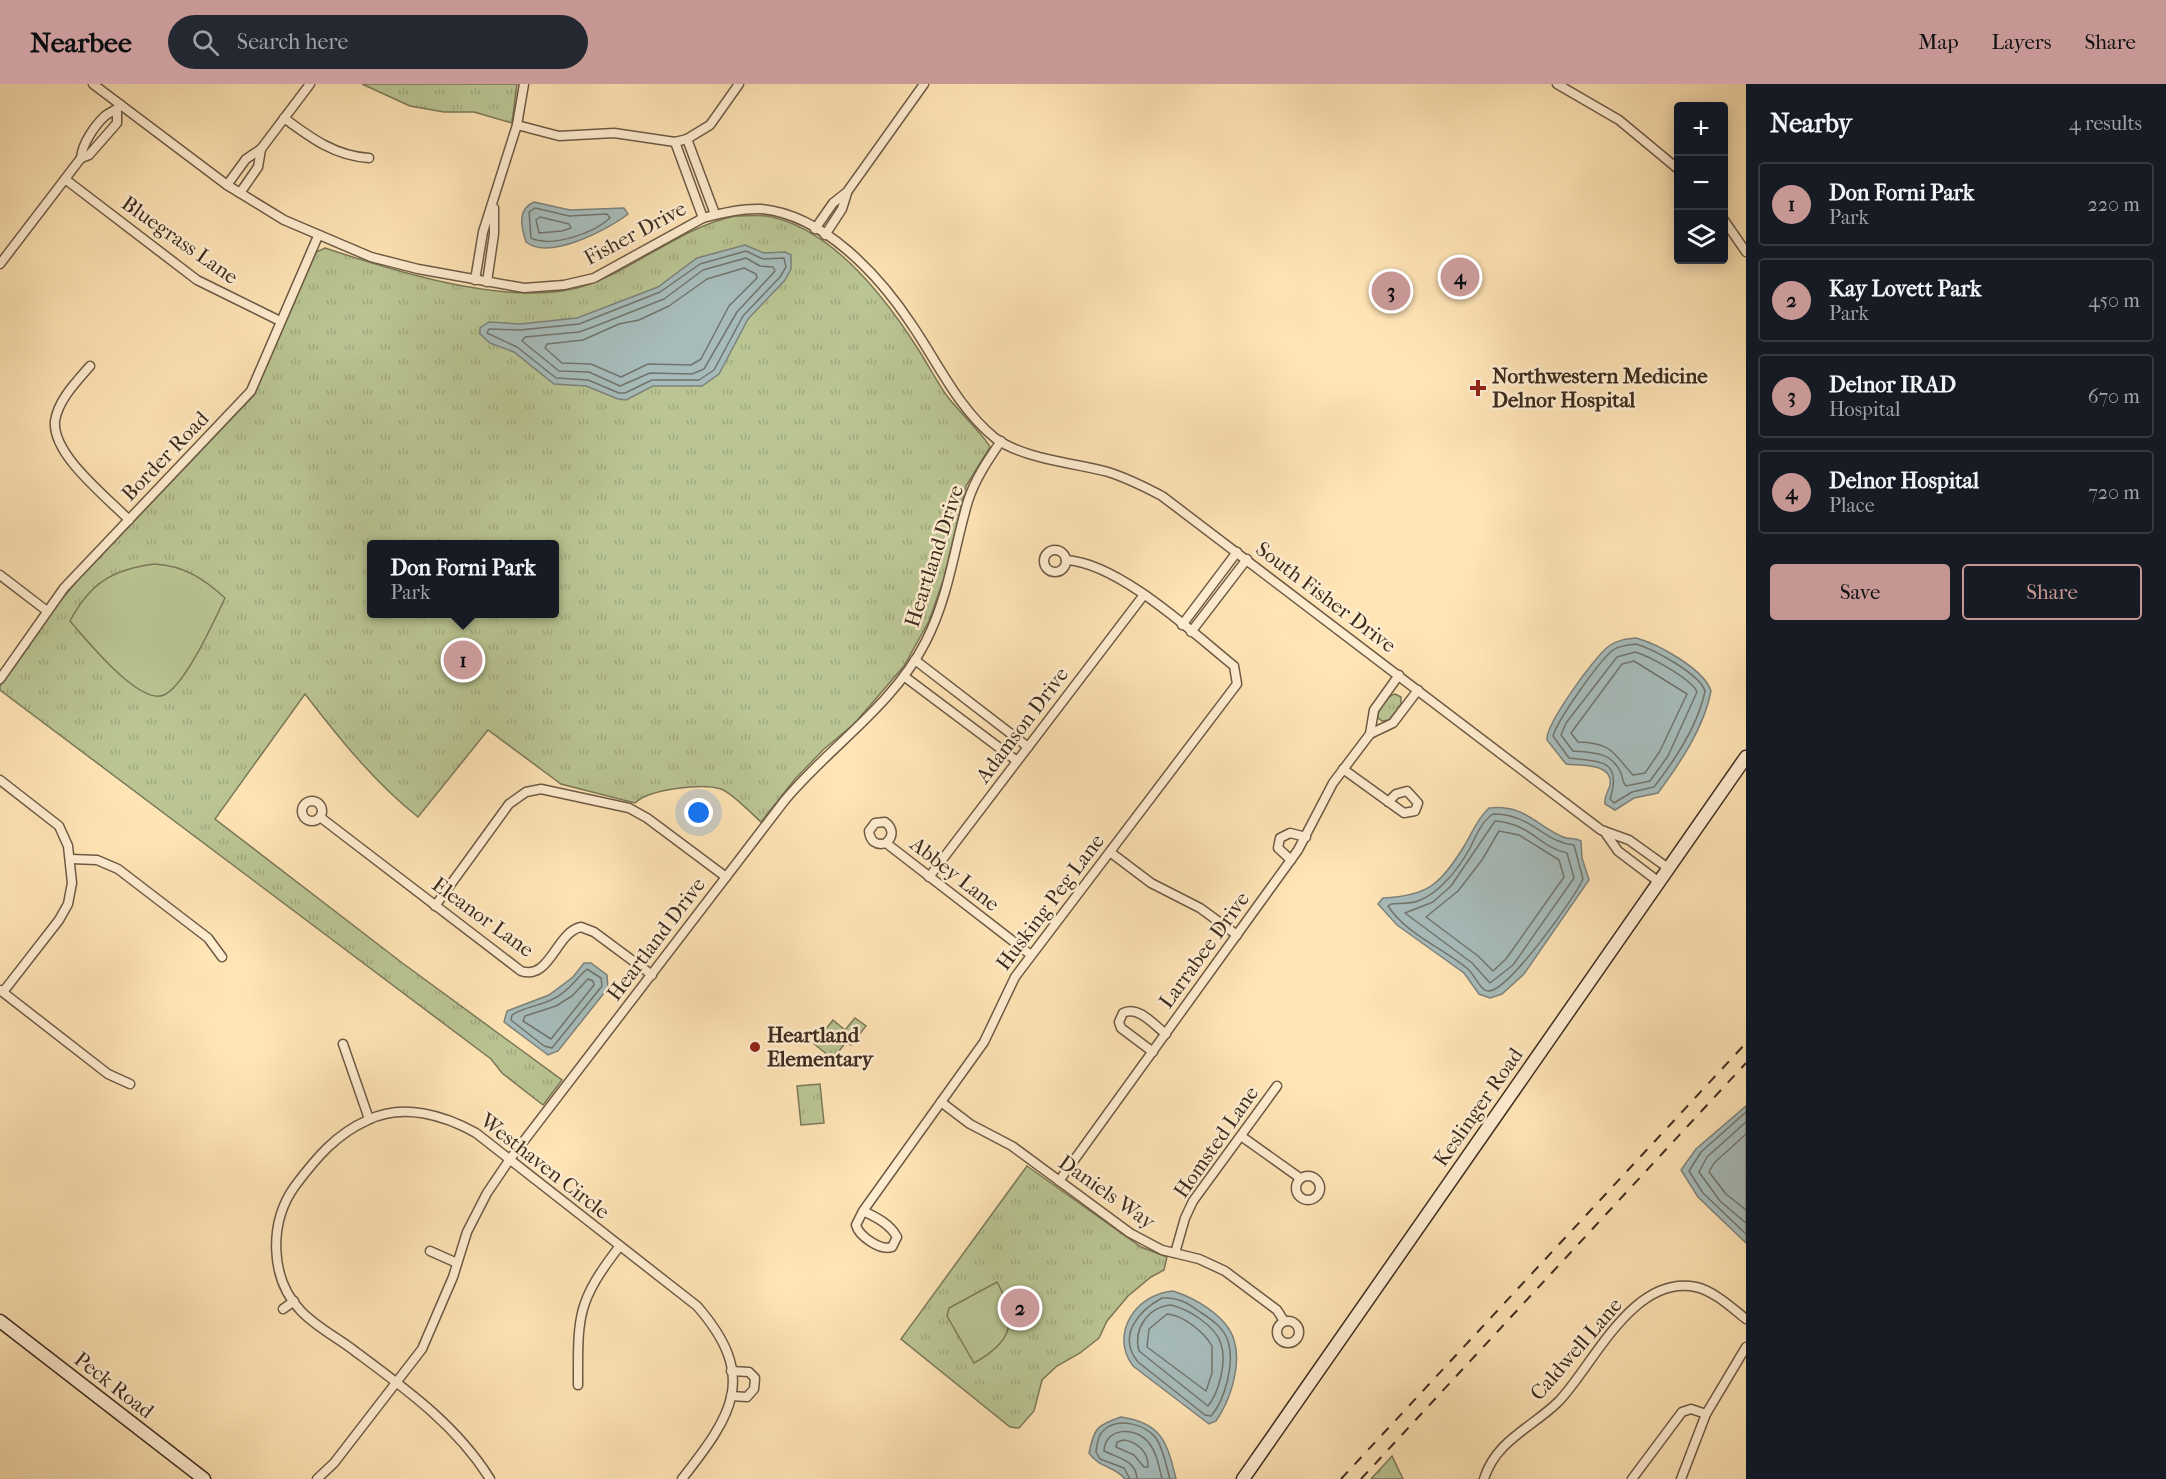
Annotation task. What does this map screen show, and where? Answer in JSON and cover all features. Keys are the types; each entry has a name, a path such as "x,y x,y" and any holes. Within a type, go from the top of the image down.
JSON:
{"main road":[{"name":"Keslinger Road","path":"1243,1479 1746,757"},
{"name":"Peck Road","path":"0,1321 204,1479"}],"street":[{"name":"Fisher Drive","path":"93,84 119,108 227,185 284,220 318,236 394,264 475,280 524,288 564,285 594,278 703,218 715,214 762,209 792,217 825,235 861,264 889,293 961,403 1000,441"},
{"path":"227,185 246,159 261,149 310,84"},
{"path":"475,280 483,232 517,126 524,84"},
{"path":"517,126 559,136 614,133 675,142 687,139 710,125 739,84"},
{"path":"815,228 833,203 847,192 924,84"},
{"path":"1557,84 1619,120 1674,166"},
{"path":"81,158 81,149 106,115 119,108"},
{"path":"0,264 81,158 89,155 117,123 119,108"},
{"path":"284,118 318,143 334,150 369,158"},
{"path":"687,139 715,214"},
{"path":"675,142 703,218"},
{"path":"240,193 258,167 261,149"},
{"name":"Bluegrass Lane","path":"65,179 197,280 280,321"},
{"path":"825,235 842,209 847,192"},
{"path":"487,282 494,234 494,198"},
{"path":"1728,226 1746,252"},
{"name":"Border Road","path":"0,679 64,588 251,392 318,236"},
{"path":"90,366 69,390 55,420 58,443 72,462 129,520"},
{"name":"South Fisher Drive","path":"1000,441 1037,455 1107,472 1150,489 1237,552 1586,818 1603,830 1629,840 1668,868"},
{"name":"Heartland Drive","path":"317,1479 334,1463 422,1349 458,1263 467,1232 487,1193 510,1159 797,786 874,713 904,677 915,660 945,596 974,486 1000,441"},
{"path":"1182,625 1237,552"},
{"name":"Husking Peg Lane","path":"863,1211 987,1036 1011,984 1031,955 1237,684 1238,674 1234,666 1143,596 1103,569 1082,561 1066,560"},
{"path":"1191,632 1247,560"},
{"path":"0,575 47,611"},
{"name":"Adamson Drive","path":"929,877 1143,596"},
{"path":"915,660 1028,747"},
{"name":"Larrabee Drive","path":"1370,734 1374,710 1399,675"},
{"path":"904,677 1017,761"},
{"name":"Larrabee Drive","path":"1059,1181 1291,860 1343,769 1370,734 1393,723 1418,690"},
{"path":"1343,769 1388,802"},
{"path":"0,780 58,826 65,836 71,859 71,893 64,912 1,991 108,1074 130,1084"},
{"path":"435,906 508,804 520,795 534,790 554,791 637,811 726,877"},
{"name":"Eleanor Lane","path":"320,817 516,969 527,973 542,968 567,935 581,927 594,932 652,975"},
{"name":"South Fisher Drive","path":"1603,830 1618,851 1659,882"},
{"path":"1291,860 1278,848 1280,838 1290,833 1306,837"},
{"name":"Abbey Lane","path":"886,843 1031,955"},
{"path":"1110,852 1151,883 1200,908 1237,935"},
{"path":"71,859 97,860 118,869 208,938 222,957"},
{"path":"1153,1052 1121,1028 1119,1022 1122,1013 1128,1010 1138,1012 1166,1034"},
{"path":"343,1044 369,1119"},
{"name":"Homsted Lane","path":"1175,1253 1185,1218 1193,1201 1277,1086"},
{"name":"Daniels Way","path":"941,1102 970,1124 1012,1146 1130,1233 1150,1245 1214,1265 1225,1271 1277,1310 1284,1321"},
{"name":"Westhaven Circle","path":"490,1479 448,1425 398,1383 302,1312 281,1274 276,1250 280,1215 287,1197 326,1147 369,1119 396,1112 419,1112 442,1117 476,1133 697,1306 713,1325 726,1347 731,1371 732,1396 718,1433 682,1479"},
{"path":"1241,1136 1300,1178"},
{"path":"863,1211 894,1231 897,1237 892,1247 882,1247 859,1232 856,1225 863,1211"},
{"path":"578,1385 578,1329 583,1304 596,1277 620,1247"},
{"path":"430,1251 458,1263"},
{"name":"Caldwell Lane","path":"1484,1479 1490,1462 1502,1446 1560,1400 1592,1354 1641,1302 1660,1289 1677,1285 1698,1287 1722,1300 1746,1319"},
{"path":"283,1309 294,1301"},
{"path":"1681,1479 1706,1414 1746,1347"},
{"path":"731,1371 749,1372 755,1378 754,1389 747,1397 732,1396"},
{"path":"1632,1479 1682,1412 1691,1409 1706,1414"},
{"name":"Heartland Drive","path":"325,1479 334,1463"}],"green space":[{"path":"362,84 517,84 512,123 474,112 444,112 410,106"},
{"path":"735,216 767,216 791,223 835,250 855,268 890,308 947,396 990,447 966,486 944,578 929,621 904,666 854,724 824,749 795,779 761,822 730,794 712,787 676,788 652,794 635,803 561,784 488,730 418,817 372,774 305,694 215,819 401,962 562,1080 543,1105 502,1073 491,1059 0,690 0,686 57,605 77,581 254,395 316,252 325,248 420,276 491,290 526,293 558,292 587,285 606,277 697,229"},
{"path":"155,564 176,567 185,571 209,585 225,598 199,651 181,679 164,695 153,696 127,681 70,621 86,597 104,580 127,570"},
{"path":"1395,694 1401,697 1401,704 1389,720 1382,721 1378,718 1381,707 1389,697"},
{"path":"855,1018 866,1026 851,1045 846,1042 833,1059 814,1044 833,1020 845,1030"},
{"path":"820,1084 824,1123 801,1125 797,1086"},
{"path":"1027,1166 1141,1247 1167,1257 1164,1270 1151,1277 1128,1296 1107,1321 1099,1338 1080,1353 1057,1366 1042,1380 1034,1411 1019,1428 1010,1427 901,1339"},
{"path":"997,1282 1008,1308 1008,1329 997,1347 974,1363 947,1316 949,1308"},
{"path":"1392,1456 1403,1479 1371,1479"}],"water":[{"path":"534,202 570,210 624,208 628,214 578,241 549,248 536,247 526,242 522,225 525,209"},
{"path":"745,245 764,253 785,252 791,255 791,269 785,280 748,319 719,374 702,386 653,386 626,400 618,399 586,386 554,384 514,352 490,343 480,334 480,328 489,322 520,324 577,318 658,287 697,258"},
{"path":"1636,638 1679,658 1699,674 1711,691 1697,732 1658,793 1634,798 1615,810 1605,804 1610,785 1610,778 1606,772 1594,767 1566,764 1547,740 1562,706 1602,652 1615,642"},
{"path":"1489,808 1512,809 1521,812 1563,837 1581,841 1582,858 1589,880 1524,974 1502,994 1490,998 1479,994 1464,973 1397,925 1378,904 1383,898 1411,895 1422,891 1439,880 1455,861 1477,822"},
{"path":"584,963 591,963 607,975 608,988 558,1051 548,1055 504,1022 507,1011 549,995 573,977"},
{"path":"1746,1106 1746,1243 1698,1197 1681,1170 1696,1149"},
{"path":"1173,1291 1209,1309 1225,1323 1234,1340 1237,1360 1230,1393 1216,1421 1209,1424 1133,1366 1126,1354 1125,1329 1130,1318 1148,1299"},
{"path":"1121,1417 1146,1424 1154,1429 1165,1445 1176,1479 1125,1479 1093,1458 1089,1453 1095,1433 1102,1425"}],"railway":[{"path":"1341,1479 1746,1043"},
{"path":"1361,1479 1746,1063"}],"place":[{"name":"Delnor Hospital","path":"1460,277"},
{"name":"Delnor IRAD","path":"1391,291"},
{"name":"Northwestern Medicine Delnor Hospital","path":"1478,388"},
{"name":"Don Forni Park","path":"463,660"},
{"name":"Heartland Elementary","path":"755,1047"},
{"name":"Kay Lovett Park","path":"1020,1308"}]}
